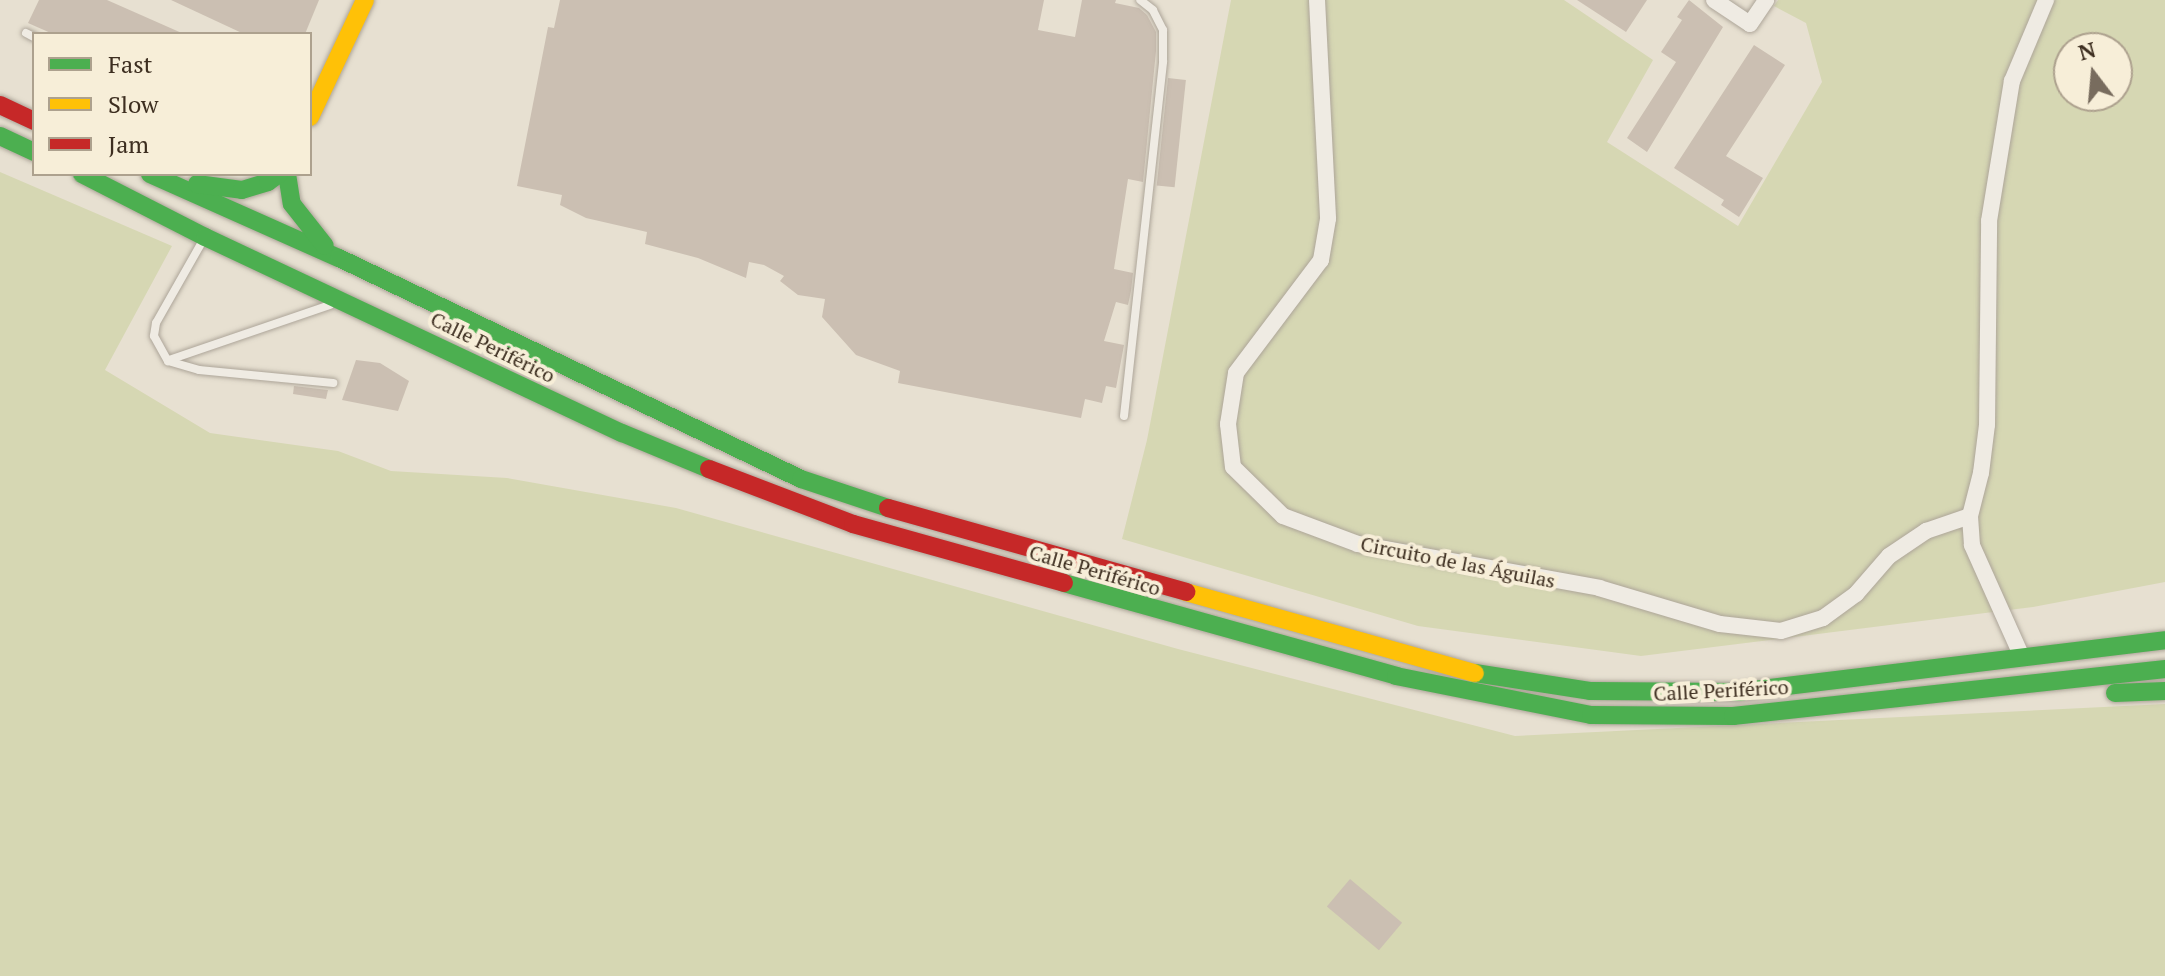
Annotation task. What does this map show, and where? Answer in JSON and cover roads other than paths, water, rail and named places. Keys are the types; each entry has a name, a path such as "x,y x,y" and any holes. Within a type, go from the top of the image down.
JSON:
{"main road":[{"path":"312,113 365,0"},
{"path":"0,105 32,120"},
{"path":"0,136 32,151"},
{"name":"Calle Periférico","path":"86,176 205,237 622,433 791,503 868,529 1396,676 1591,715 1733,716 2165,669"},
{"path":"154,176 242,190 268,182 276,176"},
{"name":"Calle Periférico","path":"154,176 339,258 801,479 862,501 1478,674 1590,691 1737,692 2165,640"},
{"path":"287,176 292,204 300,218 339,258"},
{"path":"1997,689 2071,695 2165,691"}],"street":[{"name":"Circuito de las Águilas","path":"1317,0 1328,219 1321,260 1236,373 1228,424 1233,467 1283,516 1358,544 1599,588 1720,624 1781,631 1823,618 1845,602 1889,556 1926,531 1970,516"},
{"path":"1714,0 1750,24 1766,0"},
{"path":"2022,657 1972,545 1970,516 1981,473 1987,425 1989,221 2012,81 2046,0"}],"lane":[{"path":"1124,416 1163,61 1163,30 1153,10 1140,0"},
{"path":"205,237 156,323 154,336 168,361 199,370 333,383"},
{"path":"168,361 342,301"}]}
